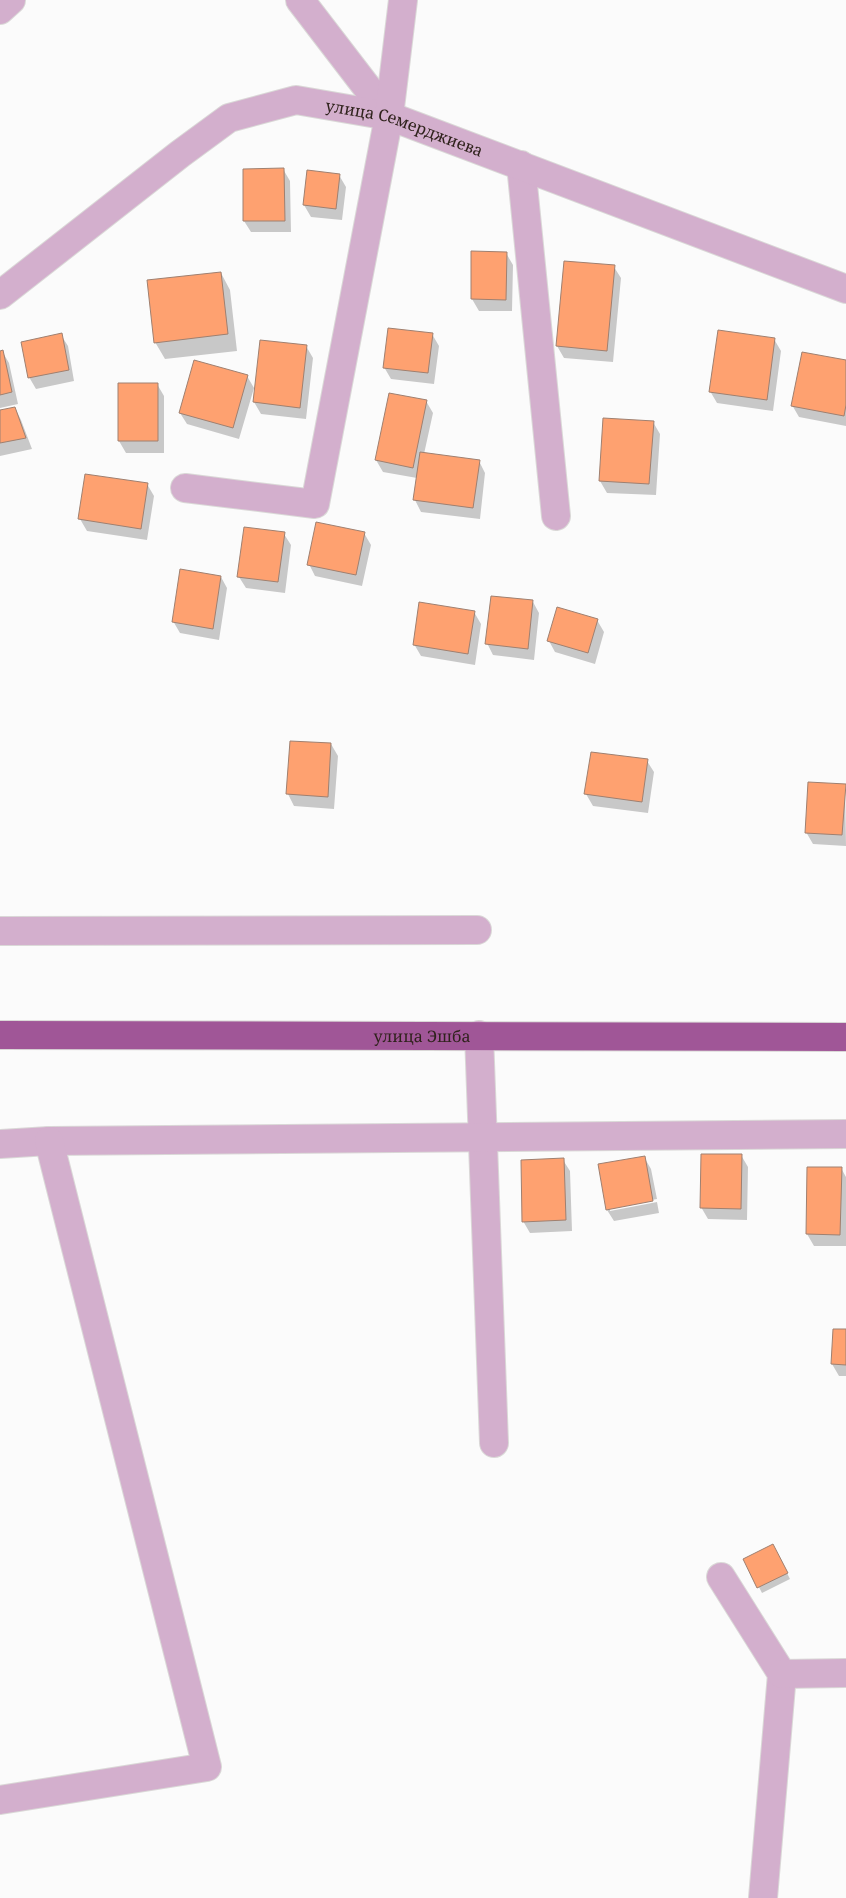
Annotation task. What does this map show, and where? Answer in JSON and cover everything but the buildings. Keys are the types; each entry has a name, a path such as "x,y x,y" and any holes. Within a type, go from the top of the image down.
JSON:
{"highway":[{"name":"улица Эшба","path":"0,1035 846,1037"}],"street":[{"path":"0,10 11,0"},
{"path":"300,0 389,116"},
{"path":"185,488 315,504 389,116 403,0"},
{"name":"улица Семерджиева","path":"0,295 180,154 230,118 296,100 389,116 846,289"},
{"path":"521,165 556,516"},
{"path":"0,931 477,930"},
{"path":"478,1035 494,1443"},
{"path":"0,1144 49,1141 846,1134"},
{"path":"0,1800 207,1767 49,1141"},
{"path":"720,1577 782,1674 763,1898"},
{"path":"782,1674 846,1673"}]}
